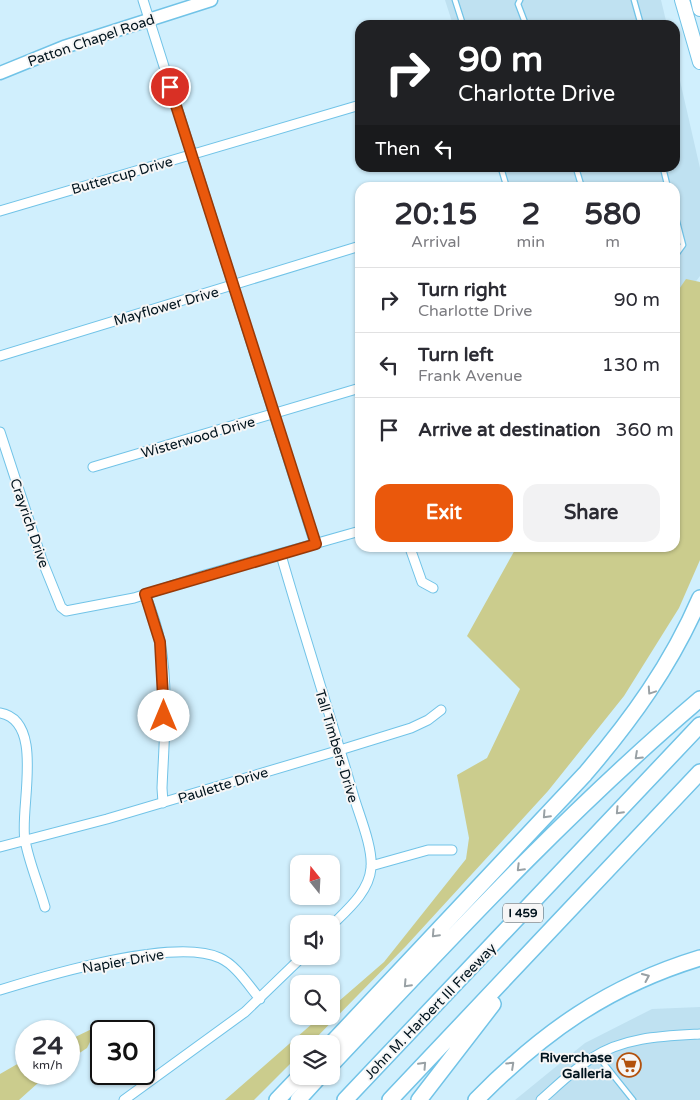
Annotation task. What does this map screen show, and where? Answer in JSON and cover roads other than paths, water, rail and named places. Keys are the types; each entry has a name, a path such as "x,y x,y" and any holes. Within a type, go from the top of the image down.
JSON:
{"highway":[{"path":"340,1035 586,774 621,732 651,692 676,650 700,598"},
{"path":"340,1055 485,902 568,821 700,699"},
{"name":"John M. Harbert III Freeway","path":"345,1100 700,724"},
{"name":"I 459","path":"390,1100 700,772"},
{"path":"419,1100 487,1011 597,881"},
{"path":"476,1100 510,1065 577,1014 649,976 700,958"},
{"path":"277,1100 291,1085"},
{"path":"298,1100 312,1085"}],"main road":[{"path":"682,0 700,62"},
{"path":"698,0 700,9"}],"street":[{"path":"143,0 316,544"},
{"name":"Patton Chapel Road","path":"0,73 64,47 211,0"},
{"name":"Buttercup Drive","path":"0,211 355,106"},
{"name":"Mayflower Drive","path":"0,356 355,248"},
{"name":"Wisterwood Drive","path":"93,467 355,390"},
{"name":"Crayrich Drive","path":"0,432 42,560 60,607 66,611 114,603 145,594"},
{"path":"163,803 165,698 163,668 158,635 145,594 355,532"},
{"path":"411,552 422,582 433,588"},
{"name":"Tall Timbers Drive","path":"281,555 340,750 371,866"},
{"name":"Paulette Drive","path":"0,847 163,803 411,728 428,720 441,710"},
{"path":"0,713 14,721 26,739 28,752 24,821 25,840 45,907"},
{"path":"340,917 356,900 365,886 371,866 428,850 452,850"},
{"name":"Napier Drive","path":"0,990 92,965 162,952 204,952 222,959 260,999"},
{"path":"124,1100 260,999 294,965"},
{"path":"541,1100 597,1055 633,1041 653,1037 700,1034"}],"lane":[{"path":"455,0 461,20"},
{"path":"520,0 518,4 524,20"},
{"path":"634,0 639,20"},
{"path":"680,233 683,245 680,249"},
{"path":"597,1055 633,1100"}],"place":[{"name":"Riverchase Galleria","path":"629,1065"}]}
